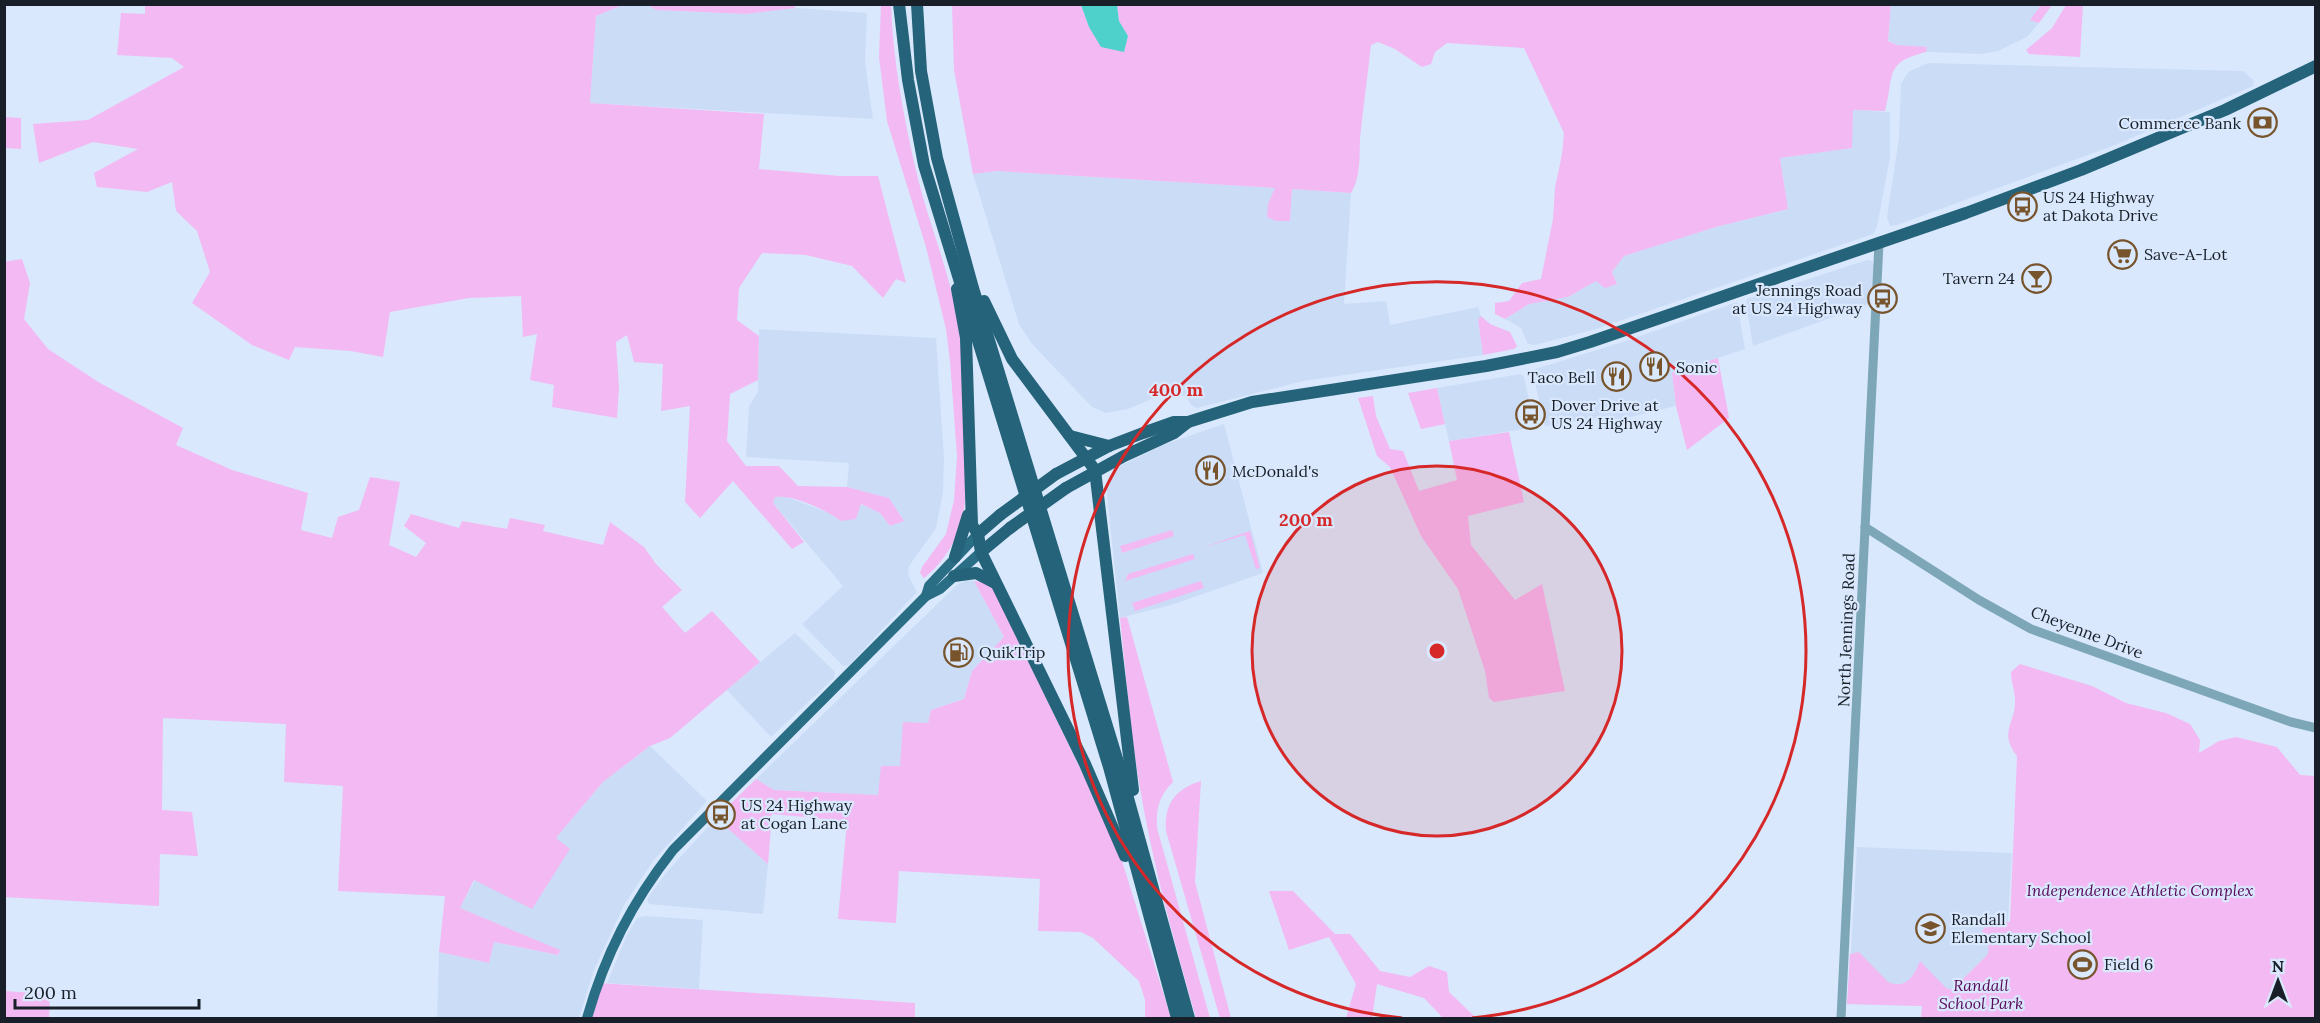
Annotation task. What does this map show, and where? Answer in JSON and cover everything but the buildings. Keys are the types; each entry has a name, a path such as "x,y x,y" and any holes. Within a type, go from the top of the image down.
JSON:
{"highway":[{"path":"899,4 908,80 924,165 1109,767 1177,1018"},
{"path":"917,4 921,71 937,158 959,239 1143,851 1190,1018"},
{"path":"978,534 1056,474 1108,446 1165,425 1188,422 1252,402 1284,396 1486,366 1557,352 1879,243 2138,147 2316,66"},
{"path":"959,239 1004,344 1095,470 1126,747 1131,782 1143,829 1143,851"},
{"path":"955,266 966,338 972,525 978,534 981,552 995,583 1104,804 1150,925"},
{"path":"981,552 1066,488 1107,464 1174,434 1188,422"},
{"path":"1070,436 1108,446"},
{"path":"1099,491 1107,464"},
{"path":"955,557 966,526 970,499"},
{"path":"954,576 976,573 995,583"}],"main road":[{"path":"926,596 929,586 978,534"},
{"path":"587,1018 603,968 622,926 645,886 673,850 926,596 940,589 981,552"}],"street":[{"name":"North Jennings Road","path":"1841,1018 1879,243"},
{"name":"Cheyenne Drive","path":"1865,527 1979,600 2031,628 2291,722 2316,728"}],"shaded area":[{"path":"623,5 648,5 656,10 744,14 796,8 867,13 865,62 873,119 590,103 596,16"},
{"path":"1081,5 1117,5 1119,21 1128,36 1124,52 1101,47 1089,27"},
{"path":"1891,5 2041,5 2031,20 2039,23 2027,37 1998,51 1982,54 1926,52 1927,48 1897,45 1888,40"},
{"path":"1928,63 2243,71 2254,81 2253,86 2115,145 1890,226 1887,217 1899,138 1901,84 1908,72"},
{"path":"1853,110 1890,112 1890,157 1877,227 1873,234 1596,329 1535,345 1528,344 1521,328 1505,319 1529,304 1568,297 1596,281 1617,283 1612,272 1624,256 1716,227 1788,209 1780,158 1851,148"},
{"path":"997,171 1276,188 1268,204 1290,220 1292,189 1351,193 1344,304 1386,301 1390,325 1478,307 1481,316 1478,320 1483,355 1303,381 1197,408 1191,405 1186,397 1163,394 1128,409 1106,413 1092,407 1033,345 1019,324 973,174"},
{"path":"1867,260 1872,261 1874,266 1871,303 1753,346 1747,299"},
{"path":"1737,302 1745,349 1672,373 1676,406 1598,425 1596,418 1545,426 1533,374 1535,369 1623,342"},
{"path":"759,329 936,338 944,458 943,492 936,528 909,566 908,575 917,592 849,665 843,666 802,624 843,586 773,503 775,497 784,496 832,514 841,521 860,504 880,513 890,526 904,521 889,498 847,487 849,463 746,457 749,406 758,392"},
{"path":"1521,374 1524,377 1535,427 1449,441 1437,388"},
{"path":"1224,424 1263,573 1171,605 1120,618 1106,486 1109,476 1118,467 1163,445"},
{"path":"974,581 1004,637 972,671 964,699 931,710 928,723 900,767 878,795 774,790 756,779 958,584"},
{"path":"795,633 835,672 834,678 771,737 727,690"},
{"path":"650,746 707,801 653,861 624,905 594,970 579,1018 437,1018 439,952 489,963 493,942 558,955 559,950 460,908 475,880 556,838 603,782"},
{"path":"716,818 768,864 763,914 649,904 647,899 665,874"},
{"name":"Randall Elementary School","path":"1857,847 2012,853 2002,1018 1930,1006 1848,1004"},
{"path":"644,916 703,920 699,989 607,983 627,935 637,918"}],"green space":[{"path":"792,4 796,8 745,14 656,10 648,5"},
{"path":"1891,4 1888,41 1897,45 1927,47 1926,52 1912,56 1897,66 1891,79 1885,111 1853,110 1852,148 1780,158 1788,209 1716,227 1624,256 1612,272 1617,284 1605,288 1596,281 1568,297 1529,304 1505,319 1495,314 1495,303 1509,301 1522,283 1541,279 1553,219 1555,188 1564,133 1524,48 1447,43 1435,52 1431,64 1422,67 1395,49 1378,42 1371,45 1361,129 1359,170 1355,185 1351,193 1292,189 1290,221 1276,221 1267,217 1268,204 1275,188 997,171 973,174 954,70 952,5 1081,5 1089,27 1124,52 1128,36 1119,21 1117,5"},
{"path":"145,5 623,5 596,16 590,103 764,114 759,169 840,176 878,176 906,283 896,279 883,298 852,266 806,255 762,253 739,288 737,320 759,336 758,380 730,394 727,441 746,466 779,466 798,486 847,487 889,498 904,521 890,526 880,513 861,504 856,519 841,521 809,504 791,498 775,497 773,503 804,542 792,549 733,481 700,518 685,502 690,406 661,411 663,364 634,362 627,335 616,342 619,388 617,418 552,407 554,385 530,380 537,334 523,337 521,296 469,298 390,312 383,357 351,351 295,347 289,360 252,345 192,303 210,272 197,231 176,211 172,182 147,192 97,187 94,173 138,149 93,142 39,163 33,124 88,120 184,67 172,58 117,55 121,13 145,14"},
{"path":"881,5 891,5 897,69 908,133 922,195 953,296 962,354 966,466 963,513 958,534 950,548 941,562 924,578 920,573 922,567 946,534 954,500 957,456 950,361 946,329 926,247 887,121 879,57"},
{"path":"2041,5 2052,5 2039,23 2030,20"},
{"path":"2066,5 2083,5 2080,57 2029,54 2026,50 2052,28"},
{"path":"4,117 21,118 21,149 5,148"},
{"path":"22,259 30,283 24,319 48,349 100,383 183,428 176,445 232,470 308,493 301,530 332,538 338,517 359,510 370,477 400,482 389,545 416,557 426,543 404,526 411,514 459,528 462,521 507,529 510,518 545,525 543,531 603,545 610,522 644,547 656,564 682,590 662,607 685,633 712,611 760,662 670,738 650,746 603,782 556,838 570,849 532,909 474,880 460,908 560,950 558,955 494,942 489,963 439,952 445,896 338,891 343,786 284,782 286,724 163,718 162,810 192,812 198,856 160,854 159,906 5,897 4,262"},
{"path":"1481,316 1490,324 1510,332 1517,346 1514,349 1483,355 1478,320"},
{"path":"1718,358 1729,418 1687,450 1676,406 1672,373"},
{"path":"1437,388 1445,424 1421,429 1408,393"},
{"path":"1373,396 1376,416 1390,449 1403,451 1419,491 1457,480 1449,441 1509,432 1524,502 1468,516 1471,545 1515,600 1542,584 1565,691 1494,702 1489,698 1485,671 1458,589 1421,536 1390,467 1377,456 1358,398"},
{"path":"1172,530 1174,536 1122,553 1120,546"},
{"path":"1250,531 1260,568 1256,569 1245,535 1201,548"},
{"path":"1193,554 1195,559 1125,581 1128,574"},
{"path":"974,581 989,583 995,592 1117,845 1171,1018 1145,1018 1145,1000 1139,981 1093,938 1081,932 1038,931 1040,879 899,871 896,923 838,919 847,821 772,814 768,864 716,818 756,779 774,790 878,795 881,766 900,766 903,722 928,723 931,710 964,699 972,671 1004,637"},
{"path":"1201,581 1204,588 1135,611 1132,603"},
{"path":"1127,617 1173,782 1164,792 1159,803 1157,828 1210,1018 1196,1018 1150,842 1128,700 1120,618"},
{"name":"Independence Athletic Complex","path":"2020,664 2092,686 2126,703 2166,713 2190,724 2200,740 2199,753 2219,741 2236,737 2277,747 2300,775 2315,776 2315,1018 1921,1018 1922,1006 1847,1004 1850,954 1859,952 1888,982 1895,984 1909,980 1920,961 1946,988 1952,990 1988,954 1989,940 1982,931 1990,921 2010,922 2017,756 2008,734 2015,708 2011,672"},
{"path":"1201,781 1195,882 1231,1018 1220,1018 1166,831 1167,813 1173,799 1184,788"},
{"path":"1269,891 1293,891 1335,934 1350,934 1380,971 1410,977 1429,966 1447,972 1449,992 1476,1018 1443,1018 1424,998 1377,984 1372,1018 1346,1018 1356,984 1329,937 1289,950"},
{"path":"598,983 915,1003 915,1018 590,1018"},
{"path":"4,991 50,994 49,1018 5,1018"}],"place":[{"name":"Commerce Bank","path":"2262,123"},
{"name":"US 24 Highway at Dakota Drive","path":"2022,206"},
{"name":"Save-A-Lot","path":"2123,254"},
{"name":"Tavern 24","path":"2036,278"},
{"name":"Jennings Road at US 24 Highway","path":"1883,299"},
{"name":"Sonic","path":"1655,367"},
{"name":"Taco Bell","path":"1616,377"},
{"name":"Dover Drive at US 24 Highway","path":"1530,414"},
{"name":"McDonald's","path":"1211,471"},
{"name":"QuikTrip","path":"958,652"},
{"name":"US 24 Highway at Cogan Lane","path":"720,814"},
{"name":"Randall Elementary School","path":"1930,928"},
{"name":"Field 6","path":"2083,964"}],"park label":[{"name":"Randall School Park","path":"1981,994"}]}
